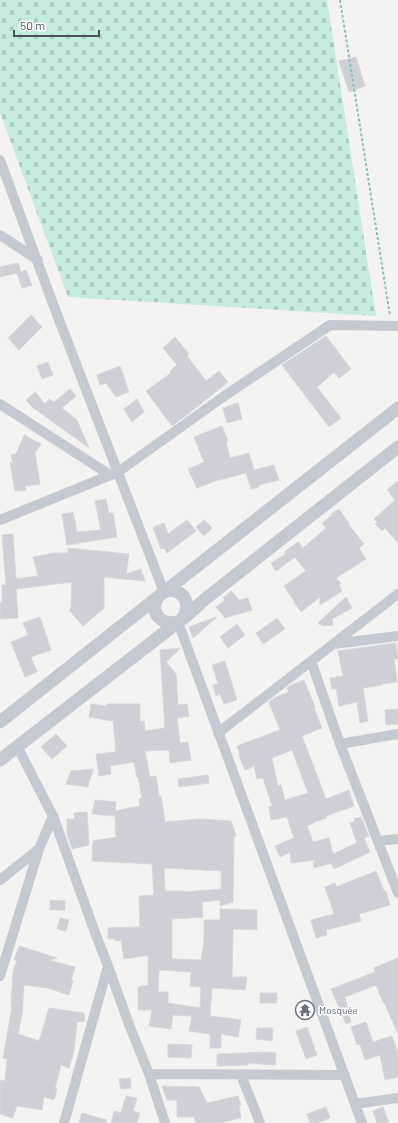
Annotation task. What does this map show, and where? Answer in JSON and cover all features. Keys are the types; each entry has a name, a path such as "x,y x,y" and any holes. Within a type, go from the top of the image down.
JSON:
{"street":[{"path":"0,160 38,260 114,473 162,593"},
{"path":"0,235 38,260"},
{"path":"0,520 114,473 330,325 395,326"},
{"path":"0,404 114,473"},
{"path":"0,722 398,408"},
{"path":"0,760 17,746 180,620 186,615 188,605 184,596 170,590 162,593 155,603 155,608 159,618 168,623 173,623 180,620 398,447"},
{"path":"218,733 398,594"},
{"path":"180,620 218,733 362,1123"},
{"path":"333,644 398,636"},
{"path":"311,662 340,744 398,893"},
{"path":"340,744 398,734"},
{"path":"17,746 53,816 165,1123"},
{"path":"0,976 39,849 53,816"},
{"path":"378,841 398,838"},
{"path":"0,880 39,849"},
{"path":"64,1123 108,966"},
{"path":"148,1074 345,1075"},
{"path":"241,1075 260,1123"},
{"path":"355,1104 398,1098"}],"path":[{"path":"340,0 395,326"}],"green space":[{"path":"0,0 327,0 376,316 68,297 0,113"}],"building":[{"path":"356,57 365,86 349,92 339,61"},
{"path":"18,263 21,272 26,270 32,285 22,288 17,273 0,277 0,267"},
{"path":"31,315 42,327 19,350 8,338"},
{"path":"326,336 351,369 339,378 334,372 317,387 341,418 329,427 282,365"},
{"path":"175,337 189,354 187,356 206,381 219,371 228,382 172,426 146,391 171,373 170,371 177,365 163,348"},
{"path":"48,362 53,375 42,379 37,366"},
{"path":"120,366 129,392 116,397 106,383 100,385 97,375"},
{"path":"70,389 76,396 62,408 77,420 89,448 34,409 26,400 35,392 45,404 49,399 54,402"},
{"path":"137,399 144,412 132,422 124,409"},
{"path":"238,403 242,419 227,423 223,408"},
{"path":"222,426 228,441 226,442 230,458 249,453 254,470 274,465 279,480 259,485 259,487 251,489 246,473 215,481 197,488 188,469 204,462 194,437"},
{"path":"24,435 41,444 35,453 40,484 25,486 26,490 15,491 10,463 13,463 11,455 16,454"},
{"path":"398,481 398,543 385,528 382,531 375,524 377,522 374,519 395,500 387,490"},
{"path":"106,499 109,513 113,513 117,537 67,545 62,514 73,512 77,532 101,530 95,501"},
{"path":"339,509 349,523 348,524 364,544 359,548 366,559 336,578 341,583 339,585 342,591 320,605 320,597 301,612 284,586 306,571 295,557 276,571 271,563 286,554 284,552 298,542 303,548 326,528 322,523 332,515 331,514"},
{"path":"187,520 196,531 167,553 164,548 161,549 153,527 164,523 168,534"},
{"path":"204,520 212,528 204,536 196,527"},
{"path":"13,534 16,579 38,576 33,557 54,553 68,553 68,548 129,554 126,574 141,569 145,581 104,577 104,608 83,626 69,610 71,608 72,582 16,589 18,618 0,619 2,585 6,585 2,535"},
{"path":"231,591 239,600 248,598 252,610 225,618 216,607 225,600 223,598"},
{"path":"346,597 352,608 332,619 333,625 323,626 323,624 320,625 318,623"},
{"path":"40,617 51,650 31,657 37,672 25,677 11,642 28,635 23,623"},
{"path":"216,618 193,638 189,627"},
{"path":"277,618 285,629 263,644 256,633"},
{"path":"237,624 245,635 228,648 220,637"},
{"path":"396,643 398,659 394,659 397,682 363,688 368,721 360,723 357,702 339,706 336,688 332,689 330,678 343,676 338,651"},
{"path":"181,648 166,662 176,674 178,705 187,704 189,716 177,718 180,743 188,742 191,760 170,763 169,750 145,751 150,777 156,776 165,822 200,819 231,821 236,836 234,836 233,902 220,906 220,900 202,902 203,917 172,919 172,959 201,960 204,942 204,920 220,920 220,909 257,910 257,930 233,929 232,977 247,977 245,990 212,988 210,1016 241,1020 238,1037 221,1034 221,1048 210,1048 210,1034 189,1031 192,1016 173,1015 171,1029 149,1026 152,1010 138,1010 138,987 148,985 148,955 124,959 121,940 115,941 115,939 108,939 108,928 140,927 139,896 154,895 152,864 92,861 93,841 116,837 115,815 92,814 95,800 116,802 115,811 140,806 139,799 142,798 134,762 110,766 111,774 99,776 96,754 116,752 113,721 89,717 91,704 107,706 107,704 140,704 140,722 144,721 145,731 165,728 160,650","holes":["164,868 221,871 221,889 183,892 165,891","159,970 191,972 190,986 201,987 200,1008 168,1003 168,992 158,992"]},
{"path":"225,661 237,700 224,704 220,694 216,696 213,685 218,684 212,665"},
{"path":"304,680 322,728 302,736 326,799 349,790 354,806 326,816 327,818 307,826 313,842 329,838 333,854 357,843 350,823 355,821 354,819 361,817 369,836 364,838 370,852 334,869 331,863 314,868 313,863 316,860 291,863 290,852 280,857 275,846 294,838 287,817 271,820 269,807 272,806 263,778 257,779 254,766 245,770 239,755 237,746 280,730 269,702 274,698 289,692 287,688","holes":["292,750 308,793 285,800 281,785 278,786 272,758"]},
{"path":"398,709 398,724 386,725 385,710"},
{"path":"56,734 67,746 52,759 41,747"},
{"path":"93,769 88,787 66,784 71,771"},
{"path":"208,775 209,783 179,787 178,779"},
{"path":"87,812 89,845 72,849 67,834 67,819 75,819 74,813"},
{"path":"376,871 384,891 386,891 390,905 359,914 361,921 326,930 327,935 316,938 311,920 334,914 325,887 335,883 336,887"},
{"path":"50,900 65,901 65,910 50,910"},
{"path":"60,918 69,920 66,931 57,929"},
{"path":"19,946 57,958 49,960 75,967 69,995 48,988 24,985 22,1014 18,1034 39,1041 49,1008 84,1013 85,1021 77,1022 74,1051 69,1068 61,1065 55,1088 57,1089 54,1100 44,1097 42,1110 17,1106 13,1118 0,1114 0,1080 5,1081 7,1059 3,1058 12,1007 13,971 17,961 14,960"},
{"path":"398,958 398,1034 376,985 345,997 351,1022 346,1024 331,989 375,972 374,968"},
{"path":"260,993 277,993 277,1003 260,1003"},
{"path":"366,1022 373,1042 392,1036 398,1053 398,1077 385,1080 380,1055 365,1060 360,1044 357,1045 351,1027"},
{"path":"307,1027 317,1055 306,1059 296,1031"},
{"path":"257,1028 273,1028 272,1041 256,1039"},
{"path":"168,1044 192,1045 191,1058 168,1057"},
{"path":"276,1053 275,1065 248,1063 248,1065 217,1066 217,1054"},
{"path":"130,1078 131,1088 121,1089 119,1079"},
{"path":"162,1086 199,1087 207,1103 238,1096 241,1105 239,1106 241,1118 219,1123 196,1123 194,1117 177,1117 177,1100 167,1100"},
{"path":"126,1096 137,1098 133,1111 140,1113 137,1123 111,1123 114,1111 121,1113"},
{"path":"326,1107 330,1118 317,1123 310,1123 307,1114"},
{"path":"383,1107 389,1123 377,1123 373,1111"},
{"path":"82,1113 107,1120 106,1123 79,1123"}],"place":[{"name":"Mosquée","path":"305,1010"}]}
